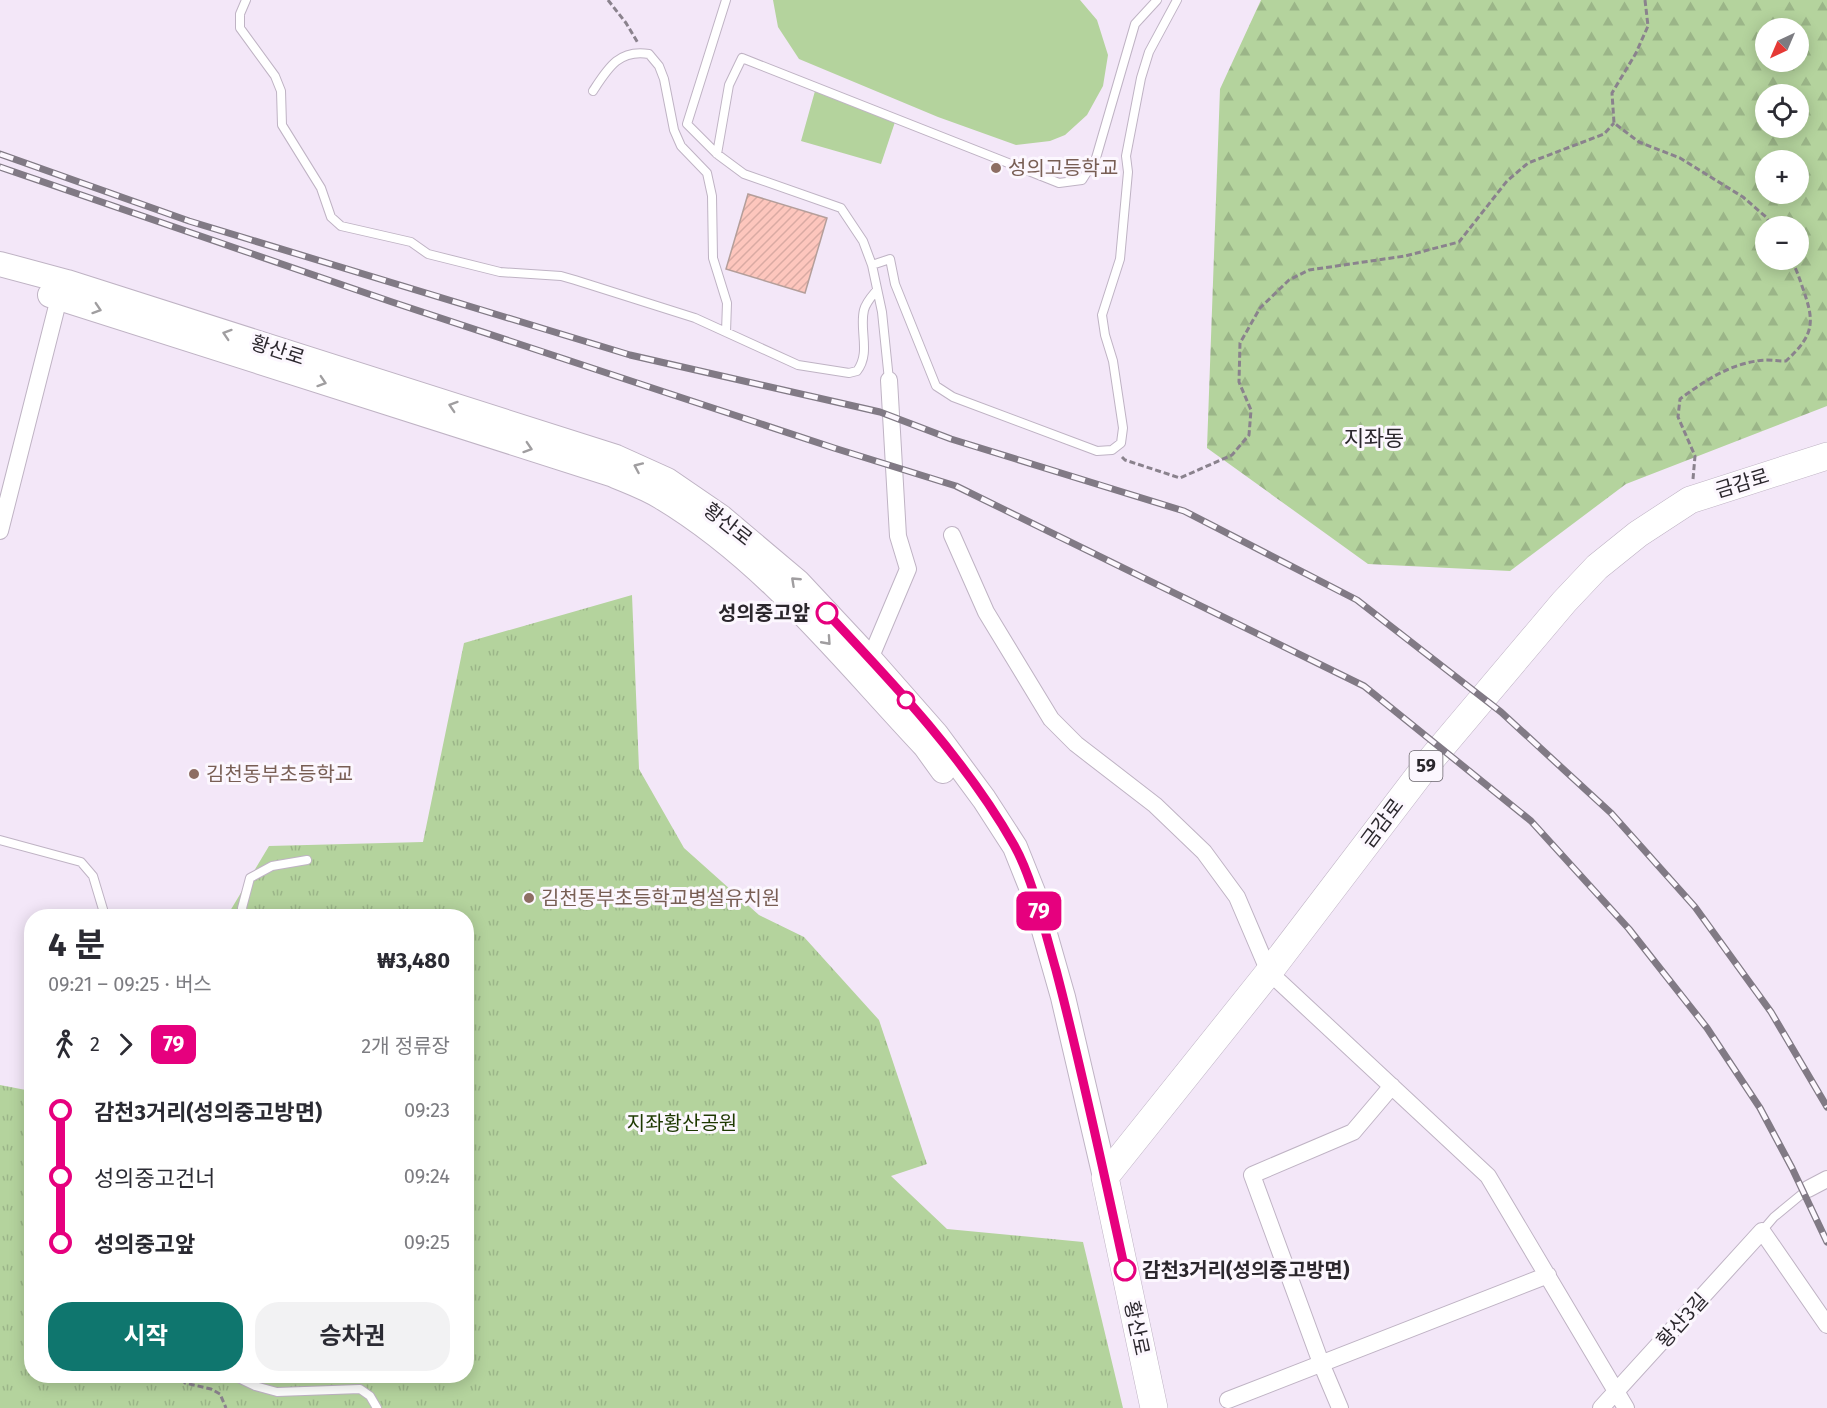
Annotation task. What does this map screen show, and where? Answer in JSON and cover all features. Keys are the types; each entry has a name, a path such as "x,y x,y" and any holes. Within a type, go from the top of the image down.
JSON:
{"main road":[{"name":"금감로","path":"1105,1177 1269,972 1429,762 1564,602 1597,567 1638,534 1690,500 1827,456"},
{"name":"황산로","path":"1105,1177 1154,1408"}],"street":[{"name":"황산로","path":"0,264 63,290 611,474 659,496 707,528 749,561 786,595 925,746 972,810 1002,856 1019,900 1048,1004 1105,1177"},
{"name":"황산로","path":"0,282 63,290 616,457 667,480 721,517 798,582 870,659 936,734 984,799 1015,847 1033,892 1063,997 1105,1177"},
{"path":"0,531 63,290"},
{"path":"870,659 908,569 898,536 889,380"},
{"path":"952,535 986,612 1051,719 1076,744 1155,805 1204,852 1237,897 1269,972 1488,1176 1618,1391 1626,1408"},
{"path":"1340,1408 1321,1364 1252,1175 1353,1132 1392,1086"},
{"path":"1808,1189 1827,1179"},
{"path":"1762,1231 1827,1325"},
{"name":"황산3길","path":"1601,1408 1762,1231"},
{"path":"1228,1400 1548,1275"}],"lane":[{"path":"246,0 240,14 240,28 275,76 281,91 282,125 321,188 331,217 340,226 411,242 428,254 500,272 561,276 575,280 666,308 798,365 849,373 857,371 862,365 864,355 863,312 877,290"},
{"path":"726,0 687,124 717,154 744,174 841,208 863,241 872,265 882,312 889,380"},
{"path":"717,154 729,85 742,58 1059,183 1082,180 1096,158 1135,24 1157,0"},
{"path":"872,265 890,259 895,284 936,386 953,397 1097,451 1114,449 1121,443 1123,428 1113,361 1102,315 1120,259 1128,172 1126,156 1141,78 1149,52 1177,0"},
{"path":"593,91 608,68 627,54 637,52 649,54 659,66 664,79 674,130 681,146 707,173 712,196 713,258 727,303 726,332"},
{"path":"0,840 81,862 93,876 103,909"},
{"path":"243,909 250,878 272,866 307,860"},
{"path":"1762,1231 1774,1216 1808,1189"},
{"path":"249,1383 277,1392 360,1389 370,1396 377,1408"}],"path":[{"path":"608,0 639,45 649,54"},
{"path":"1645,0 1648,26 1636,53 1611,93 1614,123 1639,142 1680,158 1743,197 1765,216"},
{"path":"1114,449 1125,460 1180,478 1232,455 1249,435 1251,418 1251,410 1239,382 1240,343 1260,309 1288,280 1309,270 1405,256 1459,242 1507,181 1528,163 1604,134 1614,123"},
{"path":"1690,500 1695,456 1678,417 1680,399 1704,381 1730,369 1758,361 1786,361 1800,348 1808,335 1812,312 1795,270"},
{"path":"184,1383 211,1389 220,1394 226,1408"}],"green space":[{"path":"773,0 1080,0 1097,20 1108,55 1103,86 1087,115 1065,135 1050,141 1016,145 938,117 799,59 778,27"},
{"path":"1261,0 1827,0 1827,406 1626,484 1510,571 1368,564 1207,448 1220,89"},
{"path":"815,91 895,122 881,164 801,141"},
{"name":"지좌황산공원","path":"632,595 639,769 684,848 759,915 804,937 879,1020 927,1164 891,1176 947,1229 1083,1242 1123,1408 0,1408 0,1085 24,1090 24,1383 474,1383 474,909 231,909 269,846 423,842 464,643"}],"building":[{"path":"748,194 827,218 805,293 726,269"}],"railway":[{"path":"0,154 189,221 630,355 880,412 951,439 1184,511 1357,600 1501,712 1611,813 1695,907 1771,1012 1827,1107"},
{"path":"0,167 392,302 956,486 1364,686 1531,821 1629,929 1707,1028 1760,1108 1827,1242"}],"bus line":[{"name":"79","path":"827,613 936,734 984,799 1015,847 1033,892 1063,997 1125,1270"}],"place":[{"name":"성의고등학교","path":"996,168"},
{"name":"성의중고앞","path":"827,613"},
{"name":"김천동부초등학교","path":"194,774"},
{"name":"김천동부초등학교병설유치원","path":"529,898"},
{"name":"감천3거리(성의중고방면)","path":"1125,1270"}],"district":[{"name":"지좌동","path":"1374,438"}]}
